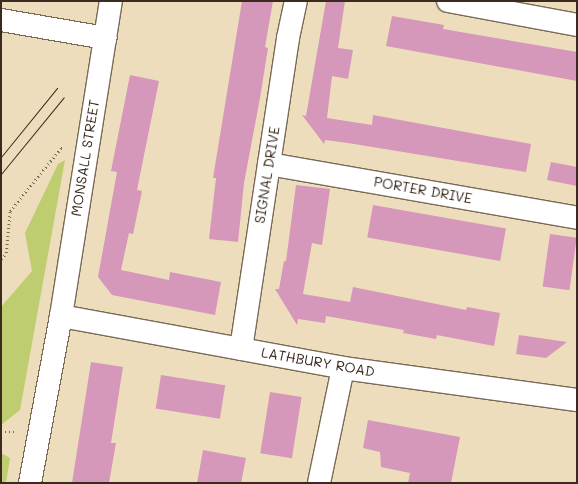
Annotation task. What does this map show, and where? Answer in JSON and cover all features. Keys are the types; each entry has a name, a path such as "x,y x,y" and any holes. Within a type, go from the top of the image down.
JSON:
{"street":[{"name":"MONSALL STREET","path":"30,483 61,316 86,149 112,1"},
{"name":"SIGNAL DRIVE","path":"241,349 288,38 296,1"},
{"path":"448,1 577,25"},
{"path":"1,20 105,38"},
{"name":"PORTER DRIVE","path":"269,164 577,218"},
{"name":"LATHBURY ROAD","path":"61,316 343,368 577,400"},
{"path":"319,483 343,368"}],"path":[{"path":"1,259 6,252 10,212 61,148 86,149"}],"green space":[{"path":"65,160 20,410 1,425 1,307 32,271 25,233 58,164"},
{"path":"1,453 10,458 6,483 1,483"}],"building":[{"path":"242,1 273,1 265,47 268,48 244,183 238,242 209,239 216,178 213,178"},
{"path":"326,1 345,1 338,48 353,50 348,79 332,76 327,118 372,125 373,115 531,144 526,172 348,143 325,140 324,144 302,115 306,116"},
{"path":"392,16 444,25 443,29 577,52 577,81 386,46"},
{"path":"130,75 159,81 137,190 142,191 133,234 129,233 121,270 169,280 170,272 221,282 215,315 112,295 98,277 117,172 111,171"},
{"path":"551,162 577,167 577,186 547,180"},
{"path":"296,185 330,189 322,245 312,243 303,294 350,302 353,287 466,310 467,307 500,313 494,346 437,335 436,339 403,333 404,330 326,316 325,323 298,319 297,325 275,289 279,289 284,261 286,261"},
{"path":"373,205 506,228 500,261 367,237"},
{"path":"550,234 577,238 569,290 543,286"},
{"path":"519,335 567,342 546,358 516,354"},
{"path":"91,362 123,367 111,443 116,443 109,483 72,483"},
{"path":"161,375 225,385 220,419 156,409"},
{"path":"270,392 302,397 292,458 260,453"},
{"path":"368,420 460,437 451,483 408,483 410,473 381,467 380,452 363,448"},
{"path":"203,450 246,458 241,483 197,483"}],"tram line":[{"path":"1,157 57,88"},
{"path":"1,174 64,97"}]}
